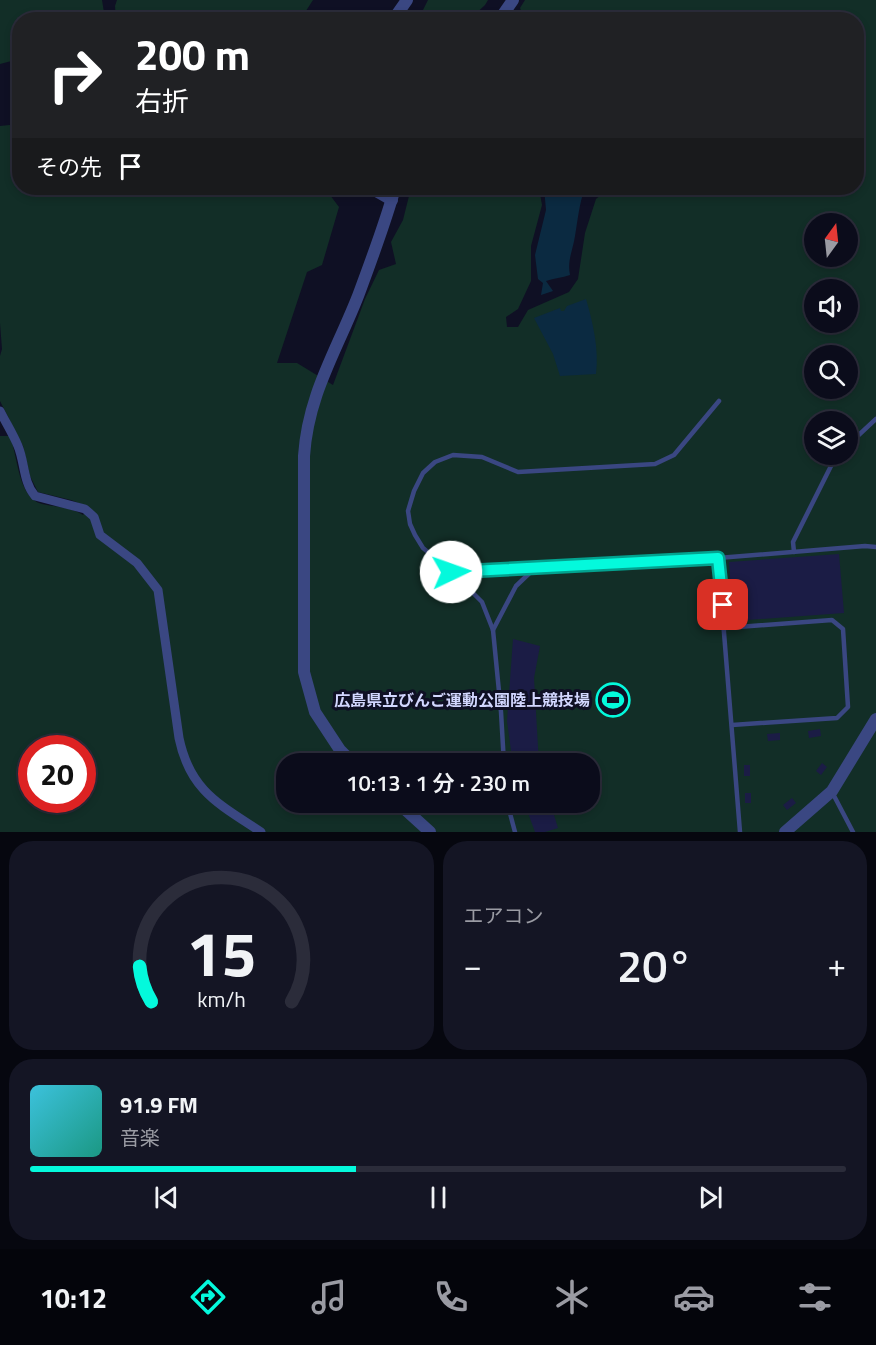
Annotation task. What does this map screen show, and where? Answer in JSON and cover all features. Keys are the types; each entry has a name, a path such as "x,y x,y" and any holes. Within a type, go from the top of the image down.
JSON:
{"street":[{"path":"343,753 315,712 304,672 306,430 319,385 357,296 393,195"},
{"path":"0,411 19,448 25,477 35,496 85,509 94,517 100,535 137,563 158,590 178,738 183,759 206,794 261,832"},
{"path":"785,832 832,791 872,735 876,719"},
{"path":"409,813 430,832"}],"lane":[{"path":"503,753 494,630 482,602 423,548 409,518 408,511 414,491 423,473 435,462 453,454 482,457 518,472 655,464 674,455 719,401"},
{"path":"858,436 876,419"},
{"path":"794,552 793,542 832,465"},
{"path":"451,572 876,547"},
{"path":"718,558 740,832"},
{"path":"494,630 516,586 537,567"},
{"path":"725,628 832,620 843,629 848,706 837,718 732,725"},
{"path":"832,791 853,832"},
{"path":"510,813 515,832"}],"green space":[{"path":"0,0 102,0 104,12 12,12 12,61 0,64"},
{"path":"117,0 313,0 305,12 115,12"},
{"path":"428,0 488,0 478,12 421,12"},
{"path":"525,0 876,0 876,832 0,832 0,436 10,436 23,485 34,500 83,515 89,507 38,492 30,476 23,446 0,401 2,349 0,126 12,125 12,195 330,195 339,207 322,265 307,272 277,363 297,363 333,385 365,299 379,270 396,264 391,242 403,220 409,195 540,195 542,205 531,246 531,281 518,309 506,317 507,327 518,327 528,310 569,292 578,279 585,233 596,199 601,195 864,195 864,12 521,12 520,8"}],"water":[{"path":"545,195 583,195 570,260 570,275 546,281 553,291 541,295 543,283 538,279 535,255 546,210"},
{"path":"586,299 595,336 596,374 560,376 553,354 534,318 560,308 564,311 567,306"}],"building":[{"path":"839,554 844,613 733,621 729,562"},
{"path":"513,639 540,646 534,678 538,753 511,753 507,721"},
{"path":"820,729 821,736 809,738 808,731"},
{"path":"780,733 780,740 768,741 767,734"},
{"path":"822,763 827,767 821,775 816,771"},
{"path":"744,765 750,765 750,776 744,776"},
{"path":"745,793 751,793 751,803 745,803"},
{"path":"792,798 796,803 787,810 783,805"},
{"path":"528,813 553,813 558,828 535,832"}],"place":[{"name":"広島県立びんご運動公園陸上競技場","path":"613,700"}],"route":[{"path":"451,572 718,558 723,605"}]}
